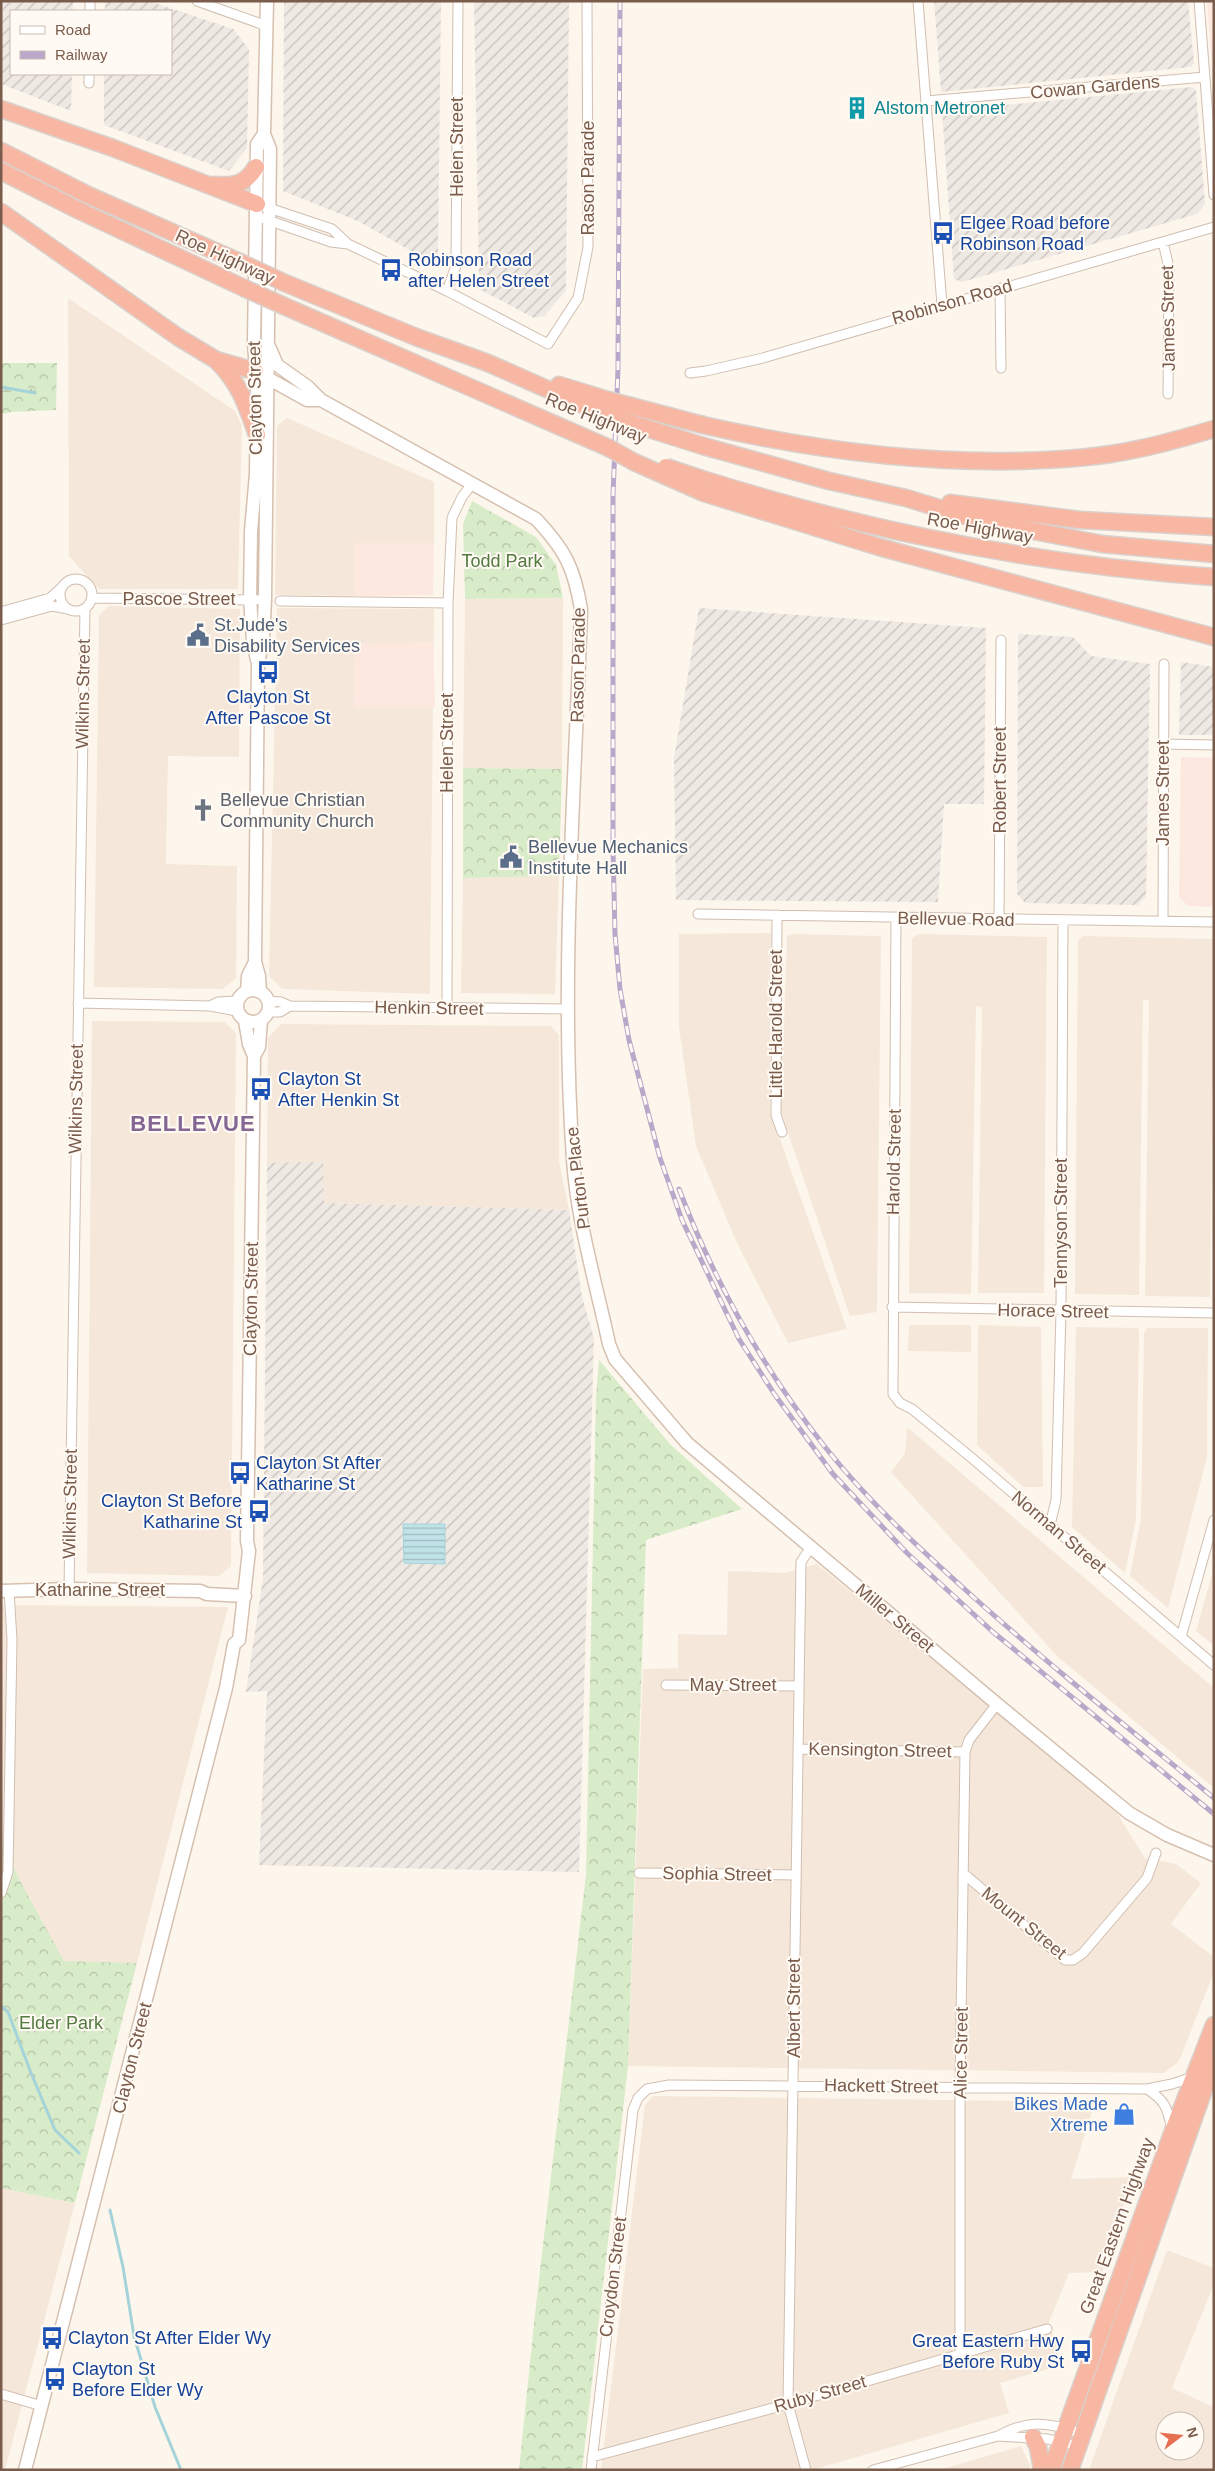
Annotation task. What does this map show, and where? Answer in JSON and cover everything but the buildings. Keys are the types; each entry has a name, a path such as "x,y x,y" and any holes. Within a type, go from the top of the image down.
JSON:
{"highway":[{"path":"1,108 113,148 263,212"},
{"name":"Roe Highway","path":"1,151 88,195 285,283 416,337 608,408 703,446 819,478 906,498 982,522 1102,544 1214,554"},
{"path":"203,185 229,185 243,182 249,178 256,167"},
{"name":"Roe Highway","path":"1,171 78,210 284,306 609,448 703,486 905,535 1032,559 1113,569 1214,577"},
{"path":"1,212 178,337 216,360 261,375"},
{"path":"216,360 230,374 242,393 257,435"},
{"path":"608,408 703,424 831,451 882,457 994,461 1108,454 1151,446 1214,429"},
{"path":"703,486 879,547 1214,637"},
{"path":"906,498 1080,520 1214,527"},
{"path":"1120,613 1214,629"},
{"name":"Great Eastern Highway","path":"1051,2470 1173,2131 1214,2025"},
{"name":"Great Eastern Highway","path":"1070,2470 1214,2061"},
{"path":"1032,2437 1038,2447 1042,2470"}],"main road":[{"name":"Clayton Street","path":"254,1056 259,1047 261,1003 248,976 255,962 258,664 263,638 265,600 261,375 263,212 270,149 264,134 267,1"},
{"name":"Clayton Street","path":"258,664 253,641 250,594 251,531 261,375 267,342 263,212 256,167 256,144 264,134"},
{"name":"Rason Parade","path":"267,342 277,365 308,387 321,400 536,519 558,543 570,564 581,608 568,1009"},
{"name":"Rason Parade","path":"261,375 307,400 321,400"},
{"path":"240,1011 256,1022 261,1003"},
{"path":"240,1011 261,1003"},
{"name":"Purton Place","path":"568,1009 573,1160 583,1230 609,1344"},
{"name":"Clayton Street","path":"25,2470 226,1688 234,1644 239,1640 242,1593 249,1551 247,1541 254,1056 240,1011"},
{"name":"Miller Street","path":"609,1344 615,1359 632,1381 687,1443 996,1704 1129,1813 1167,1834 1214,1855"},
{"name":"Katharine Street","path":"5,1590 69,1588 200,1591 207,1594 242,1593"}],"street":[{"path":"197,1 267,26"},
{"name":"Helen Street","path":"447,291 456,266 458,1"},
{"name":"Rason Parade","path":"447,291 548,344 578,298 588,247 587,1"},
{"path":"918,1 942,305"},
{"path":"1199,1 1214,195"},
{"name":"Cowan Gardens","path":"926,101 1205,77"},
{"path":"263,212 332,229 348,244 447,291"},
{"name":"Robinson Road","path":"690,373 763,358 1214,227"},
{"name":"James Street","path":"1163,242 1169,268 1168,394"},
{"path":"1000,288 1001,368"},
{"name":"Helen Street","path":"447,1008 448,603 452,518 462,497 472,484"},
{"path":"1,612 50,598 67,581 78,578 87,582 92,596 85,609 80,611 52,606 1,620"},
{"path":"61,588 61,601 69,610"},
{"name":"Pascoe Street","path":"92,596 250,594 265,600"},
{"path":"280,601 448,603"},
{"name":"Wilkins Street","path":"69,1588 85,609"},
{"name":"Robert Street","path":"999,920 1001,640"},
{"name":"James Street","path":"1163,921 1164,664"},
{"path":"1164,744 1214,745"},
{"name":"Bellevue Road","path":"698,914 1214,922"},
{"name":"Little Harold Street","path":"777,915 776,1115 782,1132"},
{"name":"Harold Street","path":"896,918 892,1391 900,1403"},
{"name":"Tennyson Street","path":"1050,1525 1056,1500 1061,1311 1063,920"},
{"name":"Henkin Street","path":"261,1003 281,1002 290,1006 568,1009"},
{"path":"78,1003 210,1006 240,1011"},
{"name":"Horace Street","path":"892,1307 1214,1313"},
{"name":"Norman Street","path":"900,1403 928,1422 1214,1665"},
{"path":"1181,1636 1214,1520"},
{"name":"Albert Street","path":"806,2470 788,2404 801,1562 811,1547"},
{"path":"1,1893 8,1872 12,1640 5,1590"},
{"name":"May Street","path":"666,1685 799,1686"},
{"name":"Kensington Street","path":"798,1749 965,1752 969,1740 996,1704"},
{"name":"Alice Street","path":"960,2354 960,2087 965,1752"},
{"name":"Mount Street","path":"963,1873 1065,1960 1073,1960 1083,1953 1147,1878 1156,1853"},
{"name":"Sophia Street","path":"638,1873 795,1875"},
{"name":"Hackett Street","path":"647,2089 668,2085 794,2084 1147,2089 1193,2077"},
{"name":"Croydon Street","path":"591,2470 633,2110 638,2098 647,2089"},
{"path":"1147,2089 1158,2096 1166,2105 1173,2131"},
{"name":"Ruby Street","path":"592,2457 788,2404 1047,2329"},
{"path":"1,2394 42,2406"},
{"path":"873,2470 998,2436 1014,2427 1032,2424 1080,2440"},
{"path":"998,2436 1032,2437 1063,2434 1080,2440"}],"shaded area":[{"path":"1,1 73,1 73,10 10,10 10,75 72,75 71,111 1,84"},
{"path":"105,1 149,1 233,29 249,49 247,148 229,171 104,125 104,75 172,75 172,10 105,10"},
{"path":"284,1 441,1 438,254 425,259 360,222 283,191"},
{"path":"474,1 569,1 566,290 545,316 534,318 477,288 479,276"},
{"path":"934,1 1188,1 1194,63 1191,67 941,92"},
{"path":"1207,1 1214,1 1214,98"},
{"path":"1192,87 1196,90 1205,204 1197,214 962,282 954,279 942,111"},
{"path":"68,298 235,411 242,426 238,589 99,589 69,556"},
{"path":"287,418 434,482 434,543 354,543 354,596 275,595 277,426"},
{"path":"354,543 434,543 433,595 354,596"},
{"path":"563,598 562,769 463,768 465,599"},
{"path":"109,606 240,609 239,757 168,756 166,864 237,866 236,978 223,989 94,987 99,615"},
{"path":"277,608 434,609 430,994 282,989 269,976"},
{"path":"699,608 986,628 984,804 944,804 938,902 676,900 674,758"},
{"path":"1018,634 1073,637 1091,656 1150,664 1146,896 1138,905 1025,903 1017,894"},
{"path":"433,642 435,707 354,708 355,644"},
{"path":"1181,662 1214,667 1214,735 1179,735"},
{"path":"1181,757 1214,758 1214,907 1188,906 1179,897"},
{"path":"559,876 555,994 461,993 463,878"},
{"path":"771,933 770,1111 847,1329 788,1343 737,1243 696,1146 679,1027 679,934"},
{"path":"792,934 881,936 877,1312 850,1316 780,1109 781,1028 784,1028 787,936"},
{"path":"919,934 1047,937 1044,1293 978,1293 982,1007 976,1006 971,1294 909,1293 912,938"},
{"path":"1083,936 1214,939 1210,1297 1145,1296 1149,1000 1143,1000 1139,1295 1075,1294 1078,940"},
{"path":"92,1021 225,1022 236,1033 231,1566 219,1576 87,1573"},
{"path":"281,1024 551,1026 559,1035 559,1161 569,1210 324,1203 267,1163 268,1038"},
{"path":"323,1162 324,1203 569,1210 582,1297 594,1338 579,1872 259,1865 267,1691 246,1692 263,1578 267,1163"},
{"path":"909,1325 971,1325 971,1352 908,1351"},
{"path":"978,1325 1041,1327 1043,1487 1023,1487 977,1445"},
{"path":"1076,1327 1138,1328 1139,1333 1136,1519 1125,1573 1072,1527"},
{"path":"1147,1328 1208,1328 1207,1457 1168,1608 1130,1576 1141,1518 1144,1333"},
{"path":"907,1427 1214,1688 1214,1788 1057,1656 891,1472 905,1454"},
{"path":"817,1564 1115,1810 1145,1858 1176,1864 1201,1883 1171,1924 1214,1957 1214,1972 1179,2061 1164,2073 628,2066 643,1669 678,1668 678,1634 727,1635 728,1571 784,1573"},
{"path":"1214,1567 1214,1646 1196,1631"},
{"path":"1,1605 228,1607 137,1963 64,1962 19,1879 1,1838"},
{"path":"653,2096 1095,2102 1071,2179 1133,2177 1102,2272 1069,2273 1049,2322 1062,2365 1000,2383 1009,2413 812,2470 601,2470 645,2105"},
{"path":"1,2188 75,2203 5,2470 1,2470"},
{"path":"1167,2250 1214,2268 1214,2284 1172,2388 1214,2407 1214,2470 1089,2470"},
{"path":"1021,2446 1030,2465 1029,2470 939,2470"}],"green space":[{"path":"1,363 57,363 56,410 1,414"},
{"path":"1,382 39,390 38,396 1,392"},
{"name":"Todd Park","path":"472,501 536,537 556,565 563,598 465,599 463,524"},
{"path":"463,768 562,769 559,876 463,878"},
{"path":"599,1360 670,1444 742,1509 646,1540 628,2066 582,2470 519,2470 535,2314 586,1874 596,1398"},
{"name":"Elder Park","path":"1,1838 19,1879 64,1961 137,1963 75,2203 1,2188"}],"water":[{"path":"403,1524 445,1524 445,1564 404,1563"}],"waterway":[{"path":"1,387 35,393"},
{"path":"1,2006 8,2012 55,2130 79,2153"},
{"path":"110,2210 123,2267 134,2336 155,2407 181,2470"}],"railway":[{"path":"620,1 618,369 613,495 613,849 615,934 620,989 629,1040 660,1158 682,1220 739,1339 775,1395 833,1474 907,1553 993,1632 1214,1814"},
{"path":"679,1189 708,1257 742,1324 781,1387 841,1467 894,1524 970,1594 1060,1672 1214,1798"}],"place":[{"name":"Alstom Metronet","path":"857,108"},
{"name":"Elgee Road before Robinson Road","path":"943,233"},
{"name":"Robinson Road after Helen Street","path":"391,270"},
{"name":"St.Jude's Disability Services","path":"198,635"},
{"name":"Clayton St After Pascoe St","path":"268,672"},
{"name":"Bellevue Christian Community Church","path":"203,810"},
{"name":"Bellevue Mechanics Institute Hall","path":"511,857"},
{"name":"Clayton St After Henkin St","path":"261,1089"},
{"name":"Clayton St After Katharine St","path":"240,1473"},
{"name":"Clayton St Before Katharine St","path":"259,1511"},
{"name":"Bikes Made Xtreme","path":"1124,2114"},
{"name":"Clayton St After Elder Wy","path":"52,2338"},
{"name":"Great Eastern Hwy Before Ruby St","path":"1081,2351"},
{"name":"Clayton St Before Elder Wy","path":"55,2379"}],"district":[{"name":"BELLEVUE","path":"193,1123"}]}
